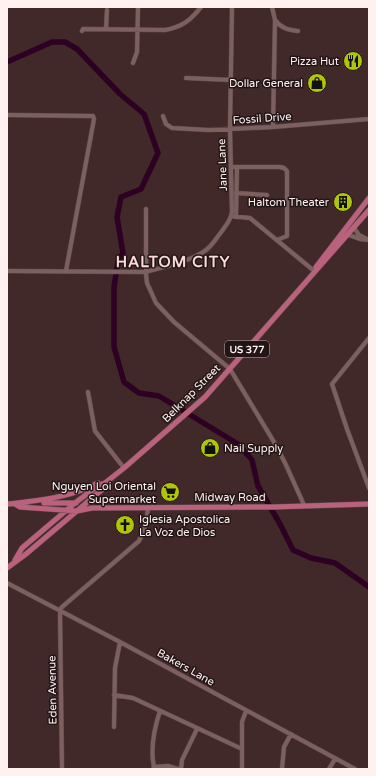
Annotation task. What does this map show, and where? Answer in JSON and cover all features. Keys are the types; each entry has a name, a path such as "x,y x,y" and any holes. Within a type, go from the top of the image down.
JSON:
{"main road":[{"name":"Belknap Street","path":"298,290 369,198"},
{"name":"Belknap Street","path":"16,560 22,548 75,503 124,468 205,397 298,290 349,235 369,210"},
{"path":"7,504 51,499 68,495 115,475"},
{"name":"Belknap Street","path":"16,560 26,554 104,488 105,483"},
{"path":"25,502 49,507 59,512 59,517"},
{"path":"15,504 20,507 49,507 75,503 85,504"},
{"name":"Midway Road","path":"85,504 92,508"},
{"name":"Midway Road","path":"49,507 77,510 92,508 261,507 369,504"},
{"name":"US 377","path":"7,568 16,560"}],"street":[{"path":"133,62 137,52 138,7"},
{"path":"82,31 83,29 165,30 176,28 187,23 194,17 201,7"},
{"name":"Jane Lane","path":"232,7 230,129 234,167 234,216"},
{"path":"272,7 274,20 273,127"},
{"path":"106,29 107,10"},
{"path":"274,20 280,26 289,30 298,31"},
{"path":"186,78 231,80"},
{"path":"7,115 93,116 94,119 66,271"},
{"name":"Fossil Drive","path":"163,116 166,124 172,128 208,130 273,127 369,119"},
{"path":"7,271 146,272 169,266 204,252 234,216 236,193 234,167 280,167 286,169 288,177 287,236 277,240"},
{"path":"236,193 267,195"},
{"path":"146,209 147,283 156,303 174,322 230,369 277,447 304,506"},
{"path":"234,216 250,218 313,270"},
{"path":"354,228 360,235 369,240"},
{"path":"349,235 360,239 369,240"},
{"path":"369,338 332,384 369,488"},
{"path":"88,392 95,431 124,468"},
{"path":"60,610 139,541 147,522 148,508"},
{"name":"Bakers Lane","path":"7,583 120,642 355,769"},
{"name":"Eden Avenue","path":"60,610 62,769"},
{"path":"114,727 115,668 120,642"},
{"path":"114,695 132,698 242,749"},
{"path":"160,711 156,722 152,748 154,768 168,766 178,769"},
{"path":"242,769 242,722 246,711"},
{"path":"181,769 182,760 197,729"},
{"path":"282,769 284,747 291,734"},
{"path":"329,769 335,759"}],"waterway":[{"path":"7,62 52,42 65,42 77,49 120,94 144,114 158,153 141,189 121,197 117,217 123,253 118,261 114,287 114,347 124,382 139,393 159,396 238,444 252,460 258,486 293,550 311,558 335,563 369,587"}],"place":[{"name":"Pizza Hut","path":"353,61"},
{"name":"Dollar General","path":"317,83"},
{"name":"Haltom Theater","path":"343,202"},
{"name":"Nail Supply","path":"210,448"},
{"name":"Nguyen Loi Oriental Supermarket","path":"170,492"},
{"name":"Iglesia Apostolica La Voz de Dios","path":"125,525"}],"district":[{"name":"HALTOM CITY","path":"173,262"}]}
